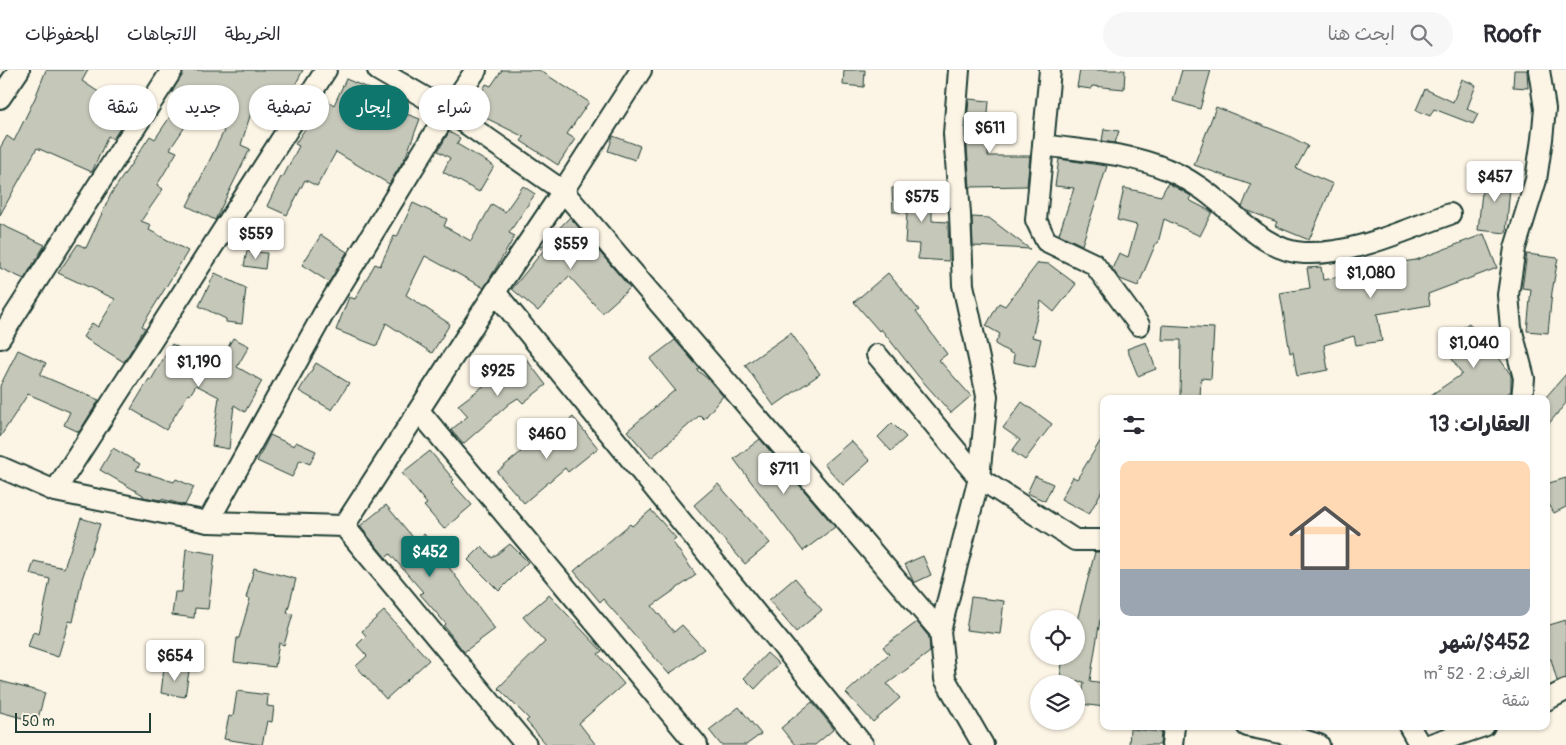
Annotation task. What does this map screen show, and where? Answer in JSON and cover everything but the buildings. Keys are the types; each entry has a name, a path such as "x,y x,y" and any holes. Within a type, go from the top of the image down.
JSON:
{"street":[{"path":"0,98 19,70"},
{"path":"0,338 172,70"},
{"path":"55,491 326,70"},
{"path":"378,70 419,94"},
{"path":"466,85 476,70"},
{"path":"344,526 641,70"},
{"path":"959,70 954,134 963,285 987,396 979,478 940,631 945,679 983,745"},
{"path":"1050,70 1036,220 1046,241 1094,264 1139,325"},
{"path":"1522,395 1524,378 1511,328 1508,295 1515,248 1536,180 1542,139 1546,109 1539,70"},
{"path":"208,522 325,311 436,130"},
{"path":"475,130 563,191 940,631"},
{"path":"1043,145 1136,159 1165,168 1197,185 1276,246 1303,253 1351,248 1450,214"},
{"path":"495,292 863,745"},
{"path":"877,355 979,478 1074,540 1100,540"},
{"path":"419,411 697,745"},
{"path":"0,467 55,491 208,522 344,526 526,745"},
{"path":"1550,698 1566,690"},
{"path":"1172,745 1174,730"},
{"path":"1266,730 1319,745"},
{"path":"1411,730 1420,745"},
{"path":"1428,745 1472,730"}]}
